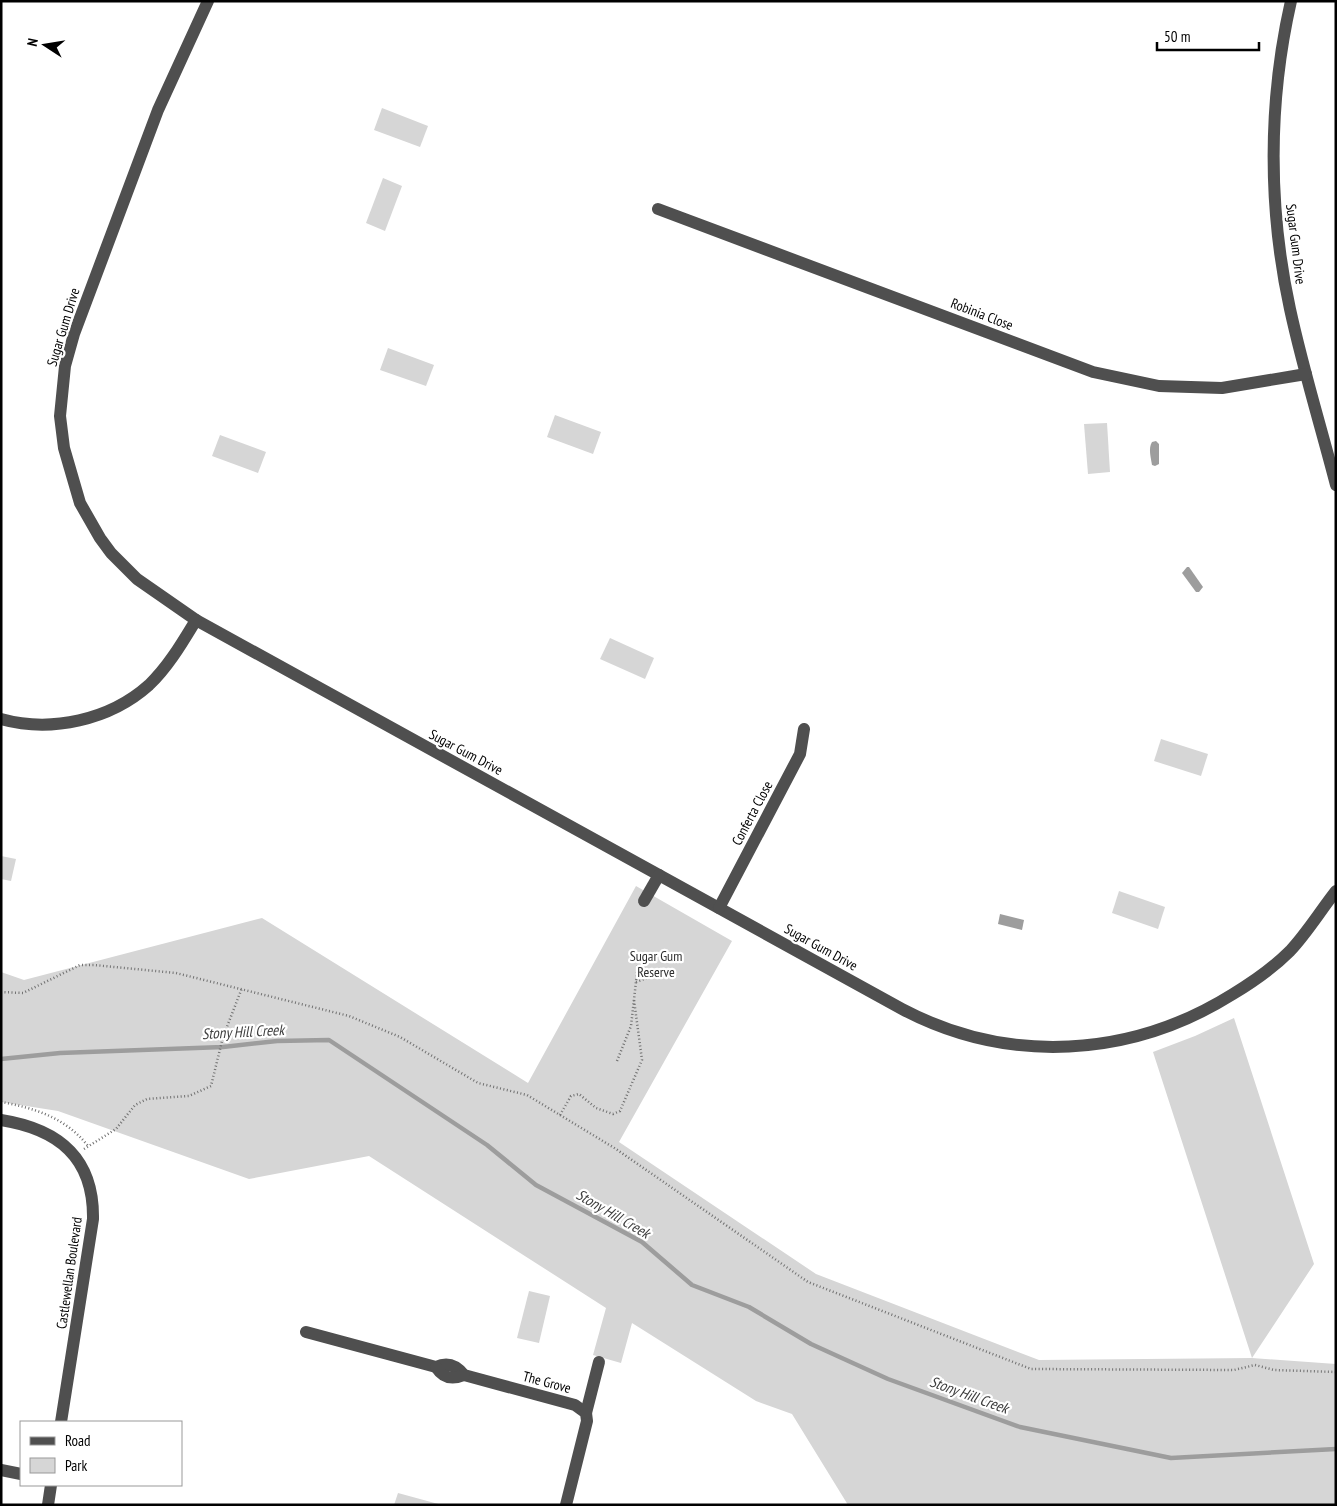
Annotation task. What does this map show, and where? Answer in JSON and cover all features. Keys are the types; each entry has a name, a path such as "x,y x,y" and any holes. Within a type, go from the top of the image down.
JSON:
{"street":[{"name":"Sugar Gum Drive","path":"208,1 158,110 74,334 65,366 60,416 64,448 73,487 100,538 117,560 137,579 196,620 902,1009 950,1031 1006,1044 1047,1048 1084,1047 1120,1040 1172,1026 1221,1002 1254,981 1290,951 1336,890"},
{"name":"Sugar Gum Drive","path":"1291,1 1283,38 1276,90 1274,154 1276,213 1290,307 1306,374 1335,477"},
{"name":"Robinia Close","path":"658,209 1093,372 1160,386 1222,388 1306,374"},
{"path":"1,719 37,725 56,725 74,722 112,708 148,686 165,667 196,620"},
{"name":"Conferta Close","path":"719,908 800,754 804,729"},
{"path":"644,901 659,875"},
{"name":"Castlewellan Boulevard","path":"1,1120 38,1128 53,1136 75,1156 85,1172 91,1189 93,1219 61,1421"},
{"name":"The Grove","path":"306,1332 436,1367 443,1364 452,1365 464,1375 575,1405 586,1413"},
{"path":"566,1505 586,1431 586,1413 599,1362"},
{"path":"1,1470 20,1474"},
{"path":"48,1505 51,1486"}],"path":[{"path":"616,1060 630,1026 638,964"},
{"path":"1,992 23,993 80,965 176,973 349,1016 400,1037 478,1083 527,1095 616,1149 808,1282 1031,1369 1234,1370 1256,1366 1274,1370 1336,1372"},
{"path":"636,982 669,970"},
{"path":"80,1152 116,1129 135,1106 147,1099 190,1096 212,1086 222,1037 242,988"},
{"path":"560,1116 571,1096 579,1094 596,1108 613,1114 620,1111 642,1060 634,1000"},
{"path":"1,1102 46,1113 75,1132 88,1146"}],"green space":[{"path":"382,108 428,126 420,147 374,130"},
{"path":"383,178 402,186 385,231 366,223"},
{"path":"388,348 434,365 426,386 380,370"},
{"path":"555,415 601,432 593,454 547,437"},
{"path":"1107,423 1110,472 1088,474 1084,424"},
{"path":"220,435 266,452 258,473 212,456"},
{"path":"610,638 654,658 645,679 600,659"},
{"path":"1161,739 1208,754 1201,776 1154,761"},
{"path":"1,856 16,859 11,881 1,879"},
{"name":"Sugar Gum Reserve","path":"636,886 732,941 619,1142 816,1274 1039,1360 1252,1358 1336,1364 1336,1505 848,1505 792,1414 756,1401 632,1323 621,1363 593,1355 606,1308 369,1156 249,1179 58,1111 1,1102 1,972 24,980 262,918 528,1083"},
{"path":"1119,891 1165,907 1158,929 1112,913"},
{"path":"1234,1018 1314,1264 1252,1358 1153,1052 1195,1036"},
{"path":"529,1291 550,1296 539,1343 517,1338"},
{"path":"398,1493 442,1505 394,1505"}],"shaded area":[{"path":"1156,441 1159,444 1159,464 1155,466 1152,465 1150,447 1152,442"},
{"path":"1189,567 1203,587 1199,592 1196,592 1182,573"},
{"path":"1000,914 1024,920 1022,930 998,924"}],"waterway":[{"name":"Stony Hill Creek","path":"1,1059 60,1053 223,1047 277,1041 329,1040 487,1145 536,1185 642,1242 692,1285 749,1307 811,1344 888,1379 1020,1427 1171,1458 1336,1449"}]}
